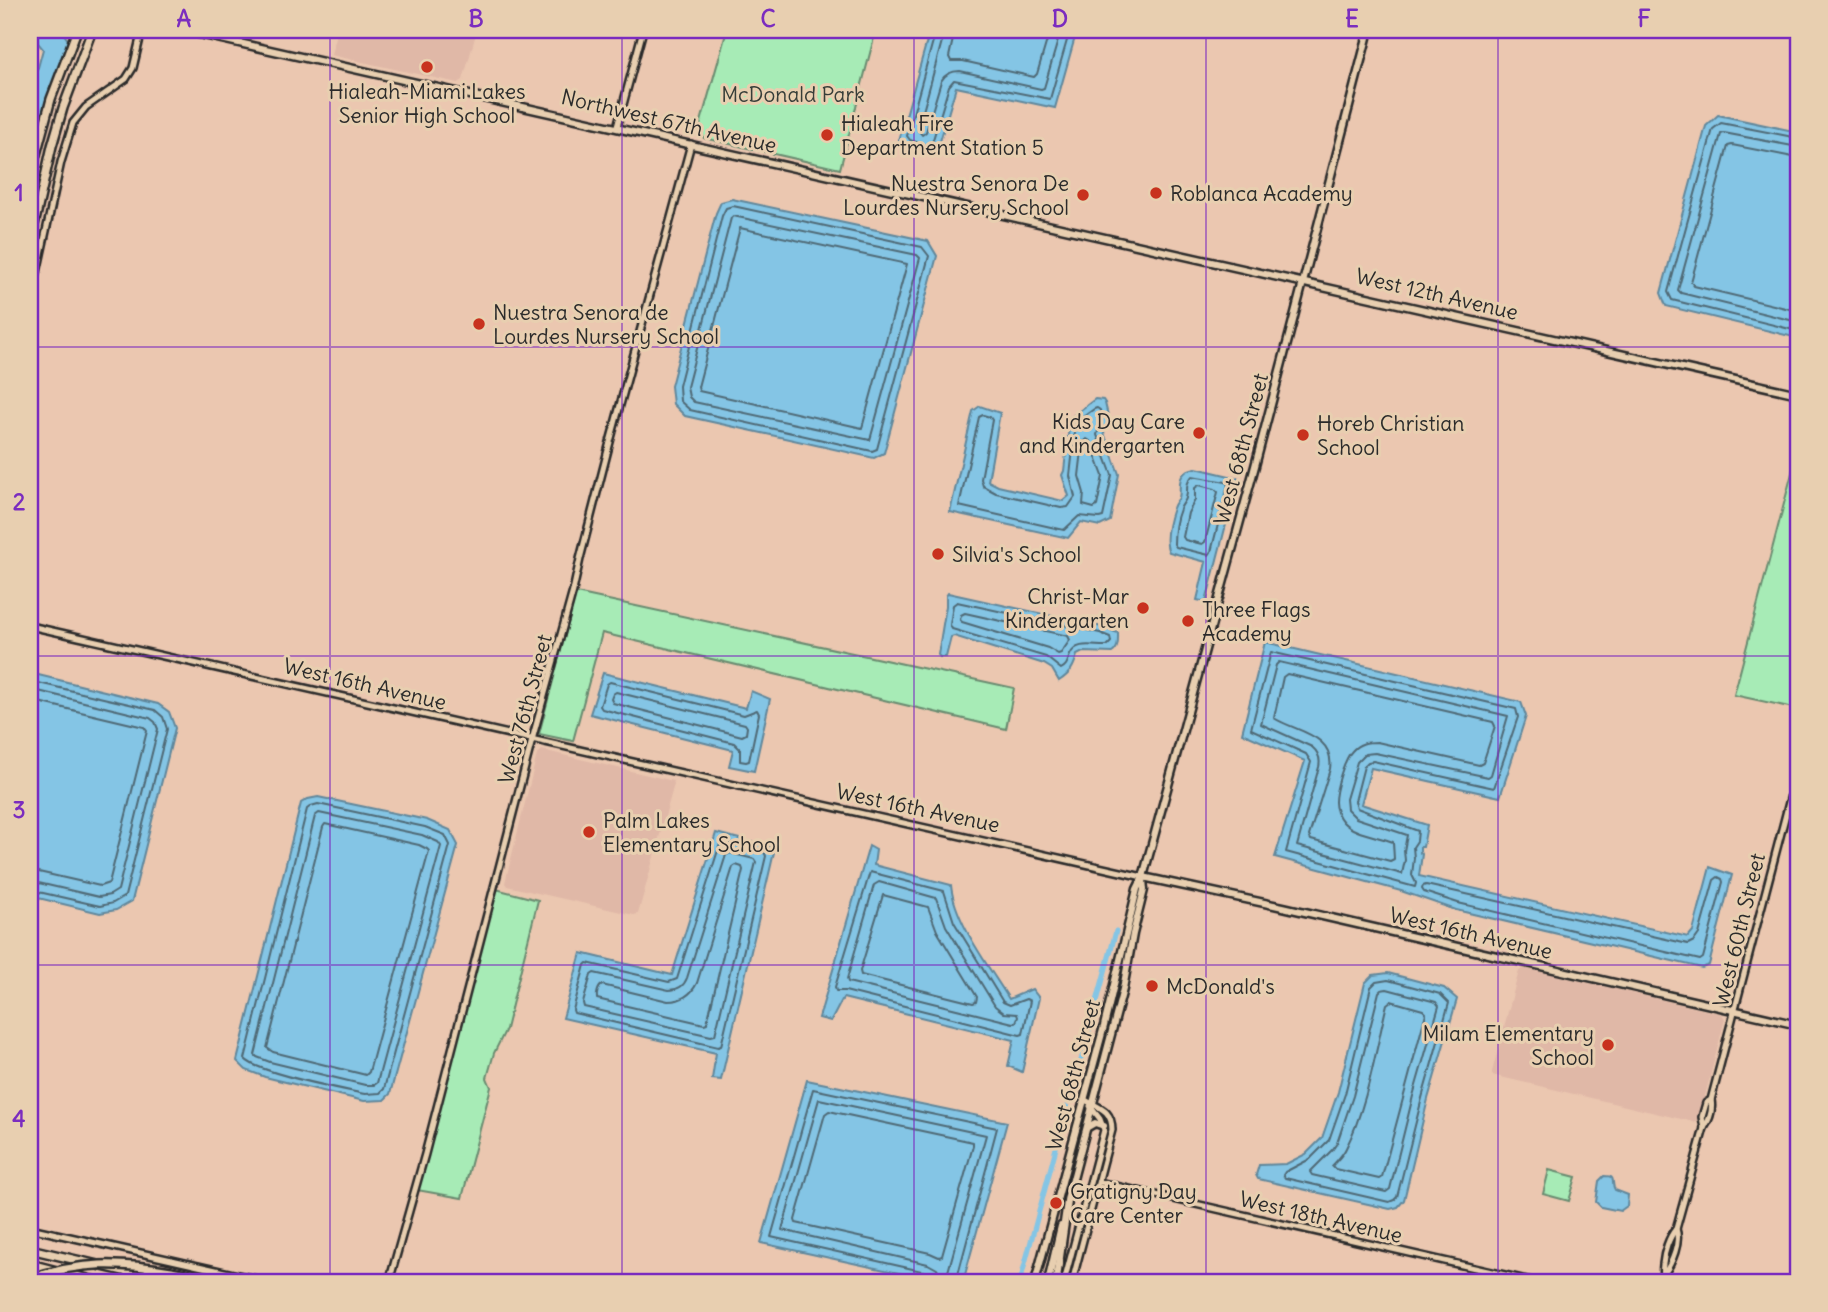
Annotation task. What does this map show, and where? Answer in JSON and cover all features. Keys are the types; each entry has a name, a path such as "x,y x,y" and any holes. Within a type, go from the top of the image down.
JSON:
{"highway":[{"path":"30,177 51,99 78,30"},
{"path":"30,243 51,146 92,30"},
{"path":"1056,1282 1068,1198"},
{"path":"30,1249 170,1282"},
{"path":"30,1264 99,1282"},
{"path":"30,1279 66,1268 99,1264 135,1265 223,1282"},
{"path":"30,1272 70,1282"}],"main road":[{"name":"Northwest 67th Avenue","path":"181,30 1067,230"},
{"name":"West 68th Street","path":"1035,1282 1107,1017 1130,912 1143,877 1252,475 1369,30"},
{"name":"West 12th Avenue","path":"1067,230 1798,394"},
{"name":"West 68th Street","path":"1048,1282 1123,989 1144,890 1143,877"},
{"name":"West 16th Avenue","path":"1143,877 1798,1025"},
{"path":"1087,1128 1095,1123 1104,1126"}],"street":[{"path":"30,305 61,162 73,123 86,107 126,79 133,68 142,30"},
{"path":"617,127 643,30"},
{"name":"West 76th Street","path":"390,1282 610,442 691,144"},
{"name":"West 16th Avenue","path":"30,626 1143,877"},
{"name":"West 60th Street","path":"1662,1282 1670,1266 1678,1236 1676,1228 1704,1128 1702,1117 1706,1102 1711,1100 1798,768"},
{"path":"1064,1282 1104,1134 1104,1126 1093,1107 1085,1100"},
{"path":"1072,1282 1111,1137 1111,1119 1106,1112 1093,1107"},
{"path":"1094,1170 1099,1182"},
{"name":"West 18th Avenue","path":"1099,1182 1536,1282"},
{"path":"30,1228 269,1282"}],"shaded area":[{"name":"Hialeah-Miami Lakes Senior High School","path":"338,30 477,30 463,80 458,83 331,55"},
{"name":"Palm Lakes Elementary School","path":"542,750 673,781 638,914 507,886 505,883 537,755"},
{"name":"Milam Elementary School","path":"1524,968 1722,1014 1725,1019 1699,1119 1694,1122 1492,1075 1519,971"}],"green space":[{"name":"McDonald Park","path":"727,30 876,30 840,169 704,138 699,129"},
{"path":"1798,450 1798,709 1734,695"},
{"path":"576,593 1014,688 1006,729 602,633 573,741 539,734"},
{"path":"496,889 538,900 506,1029 494,1053 487,1078 491,1087 462,1198 417,1190"},
{"path":"1549,1170 1576,1177 1569,1201 1543,1194"}],"water":[{"path":"36,30 61,30 68,40 30,157 30,97 43,49 38,43"},
{"path":"930,30 1077,30 1055,108 956,87 936,155 898,144"},
{"path":"1718,115 1798,132 1798,338 1666,306 1661,293 1706,126"},
{"path":"732,199 928,241 937,256 884,453 874,458 685,416 673,404 671,386 716,213 721,202"},
{"path":"1095,399 1105,403 1109,420 1104,433 1119,474 1110,521 1100,526 1081,522 1068,538 950,512 973,411 980,406 1000,413 988,481 998,486 1063,501 1069,496 1062,475 1070,418"},
{"path":"1196,468 1238,478 1206,602 1197,600 1206,562 1169,552 1167,547 1167,530 1174,505 1179,498 1181,479 1187,471"},
{"path":"948,593 1102,627 1118,633 1117,647 1112,653 1083,652 1077,655 1071,670 1059,681 1052,669 1044,664 954,636 951,637 946,657 940,657 938,655"},
{"path":"1265,642 1521,702 1526,716 1500,797 1371,768 1361,804 1427,825 1423,847 1420,847 1422,854 1419,876 1688,937 1693,931 1710,867 1732,875 1709,965 1702,968 1456,910 1401,891 1275,857 1305,761 1242,733"},
{"path":"30,673 158,704 169,712 175,728 132,901 116,910 100,913 30,896"},
{"path":"603,673 746,708 751,691 770,699 754,771 729,766 733,750 590,714"},
{"path":"318,797 427,820 450,830 458,845 390,1094 384,1100 364,1101 265,1077 246,1070 237,1061 301,803"},
{"path":"716,833 775,848 721,1080 712,1079 716,1053 563,1018 581,953 672,975"},
{"path":"869,846 876,850 874,865 951,885 966,929 1009,999 1032,989 1039,998 1022,1072 1008,1066 1014,1040 843,998 831,1021 819,1018"},
{"path":"1388,973 1444,988 1457,999 1428,1099 1404,1200 1398,1207 1390,1209 1258,1179 1256,1175 1259,1165 1286,1164 1306,1154 1322,1138 1338,1092 1365,983 1373,975"},
{"path":"807,1080 1007,1122 963,1282 940,1282 761,1243"},
{"path":"1604,1176 1612,1178 1615,1190 1628,1195 1627,1206 1620,1211 1601,1207 1596,1202 1599,1181"}],"waterway":[{"path":"1073,1090 1116,931"},
{"path":"1020,1282 1067,1107"}],"place":[{"name":"Hialeah-Miami Lakes Senior High School","path":"427,67"},
{"name":"Hialeah Fire Department Station 5","path":"827,135"},
{"name":"Roblanca Academy","path":"1156,193"},
{"name":"Nuestra Senora De Lourdes Nursery School","path":"1083,195"},
{"name":"Nuestra Senora de Lourdes Nursery School","path":"479,324"},
{"name":"Kids Day Care and Kindergarten","path":"1199,433"},
{"name":"Horeb Christian School","path":"1303,435"},
{"name":"Silvia's School","path":"938,554"},
{"name":"Christ-Mar Kindergarten","path":"1143,608"},
{"name":"Three Flags Academy","path":"1188,621"},
{"name":"Palm Lakes Elementary School","path":"589,832"},
{"name":"McDonald's","path":"1152,986"},
{"name":"Milam Elementary School","path":"1608,1045"},
{"name":"Gratigny Day Care Center","path":"1056,1203"}]}
